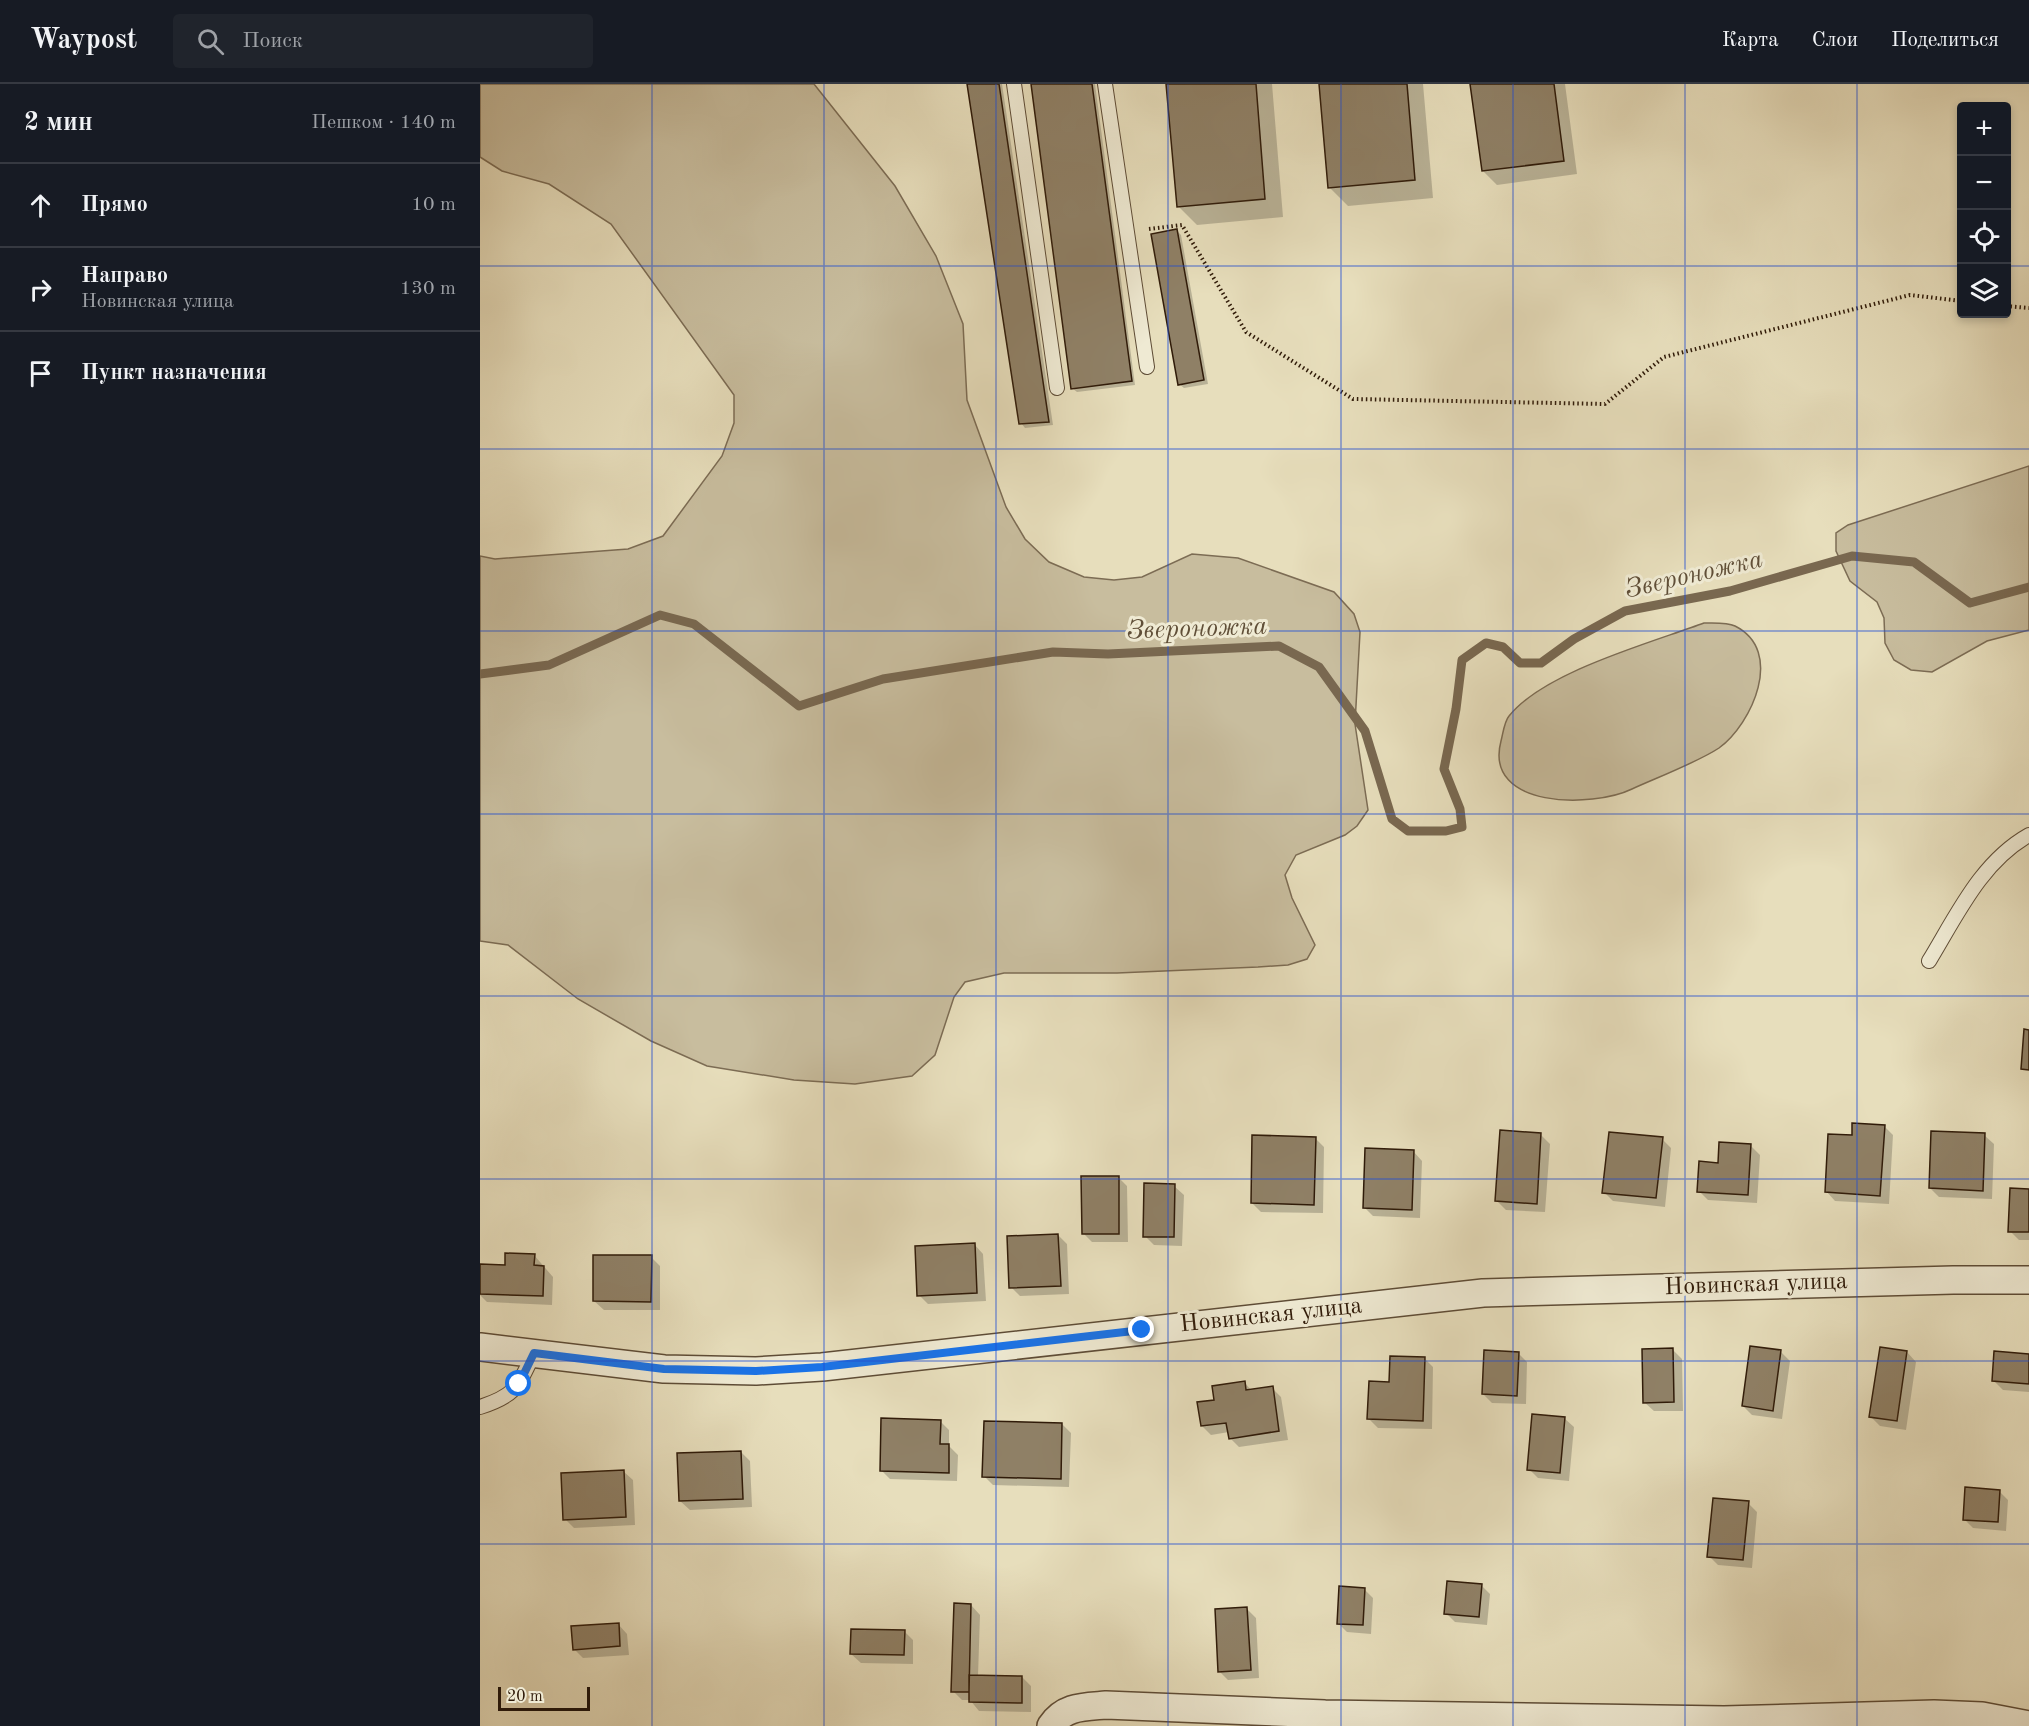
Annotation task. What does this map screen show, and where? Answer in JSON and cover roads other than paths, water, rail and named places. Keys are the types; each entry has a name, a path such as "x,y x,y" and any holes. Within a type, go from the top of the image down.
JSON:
{"street":[{"name":"Новинская улица","path":"480,1347 664,1369 756,1371 822,1367 1483,1293 1953,1280 2029,1280"},
{"path":"1051,1726 1057,1716 1074,1707 1095,1706 1326,1720 1724,1723 1934,1714 1982,1716 2018,1724"}],"lane":[{"path":"1014,84 1057,388"},
{"path":"1105,84 1146,367"},
{"path":"1929,961 1987,868 2013,844 2029,835"},
{"path":"480,1407 507,1397 519,1384 534,1353"}],"waterway":[{"name":"Звероножка","path":"480,674 549,665 660,615 694,624 799,706 883,679 1053,652 1108,654 1279,646 1319,667 1365,731 1392,819 1408,831 1446,831 1462,827 1460,809 1444,769 1456,709 1462,660 1486,643 1503,647 1520,663 1541,663 1574,639 1625,611 1730,591 1852,556 1914,562 1970,603 2029,587"}]}
